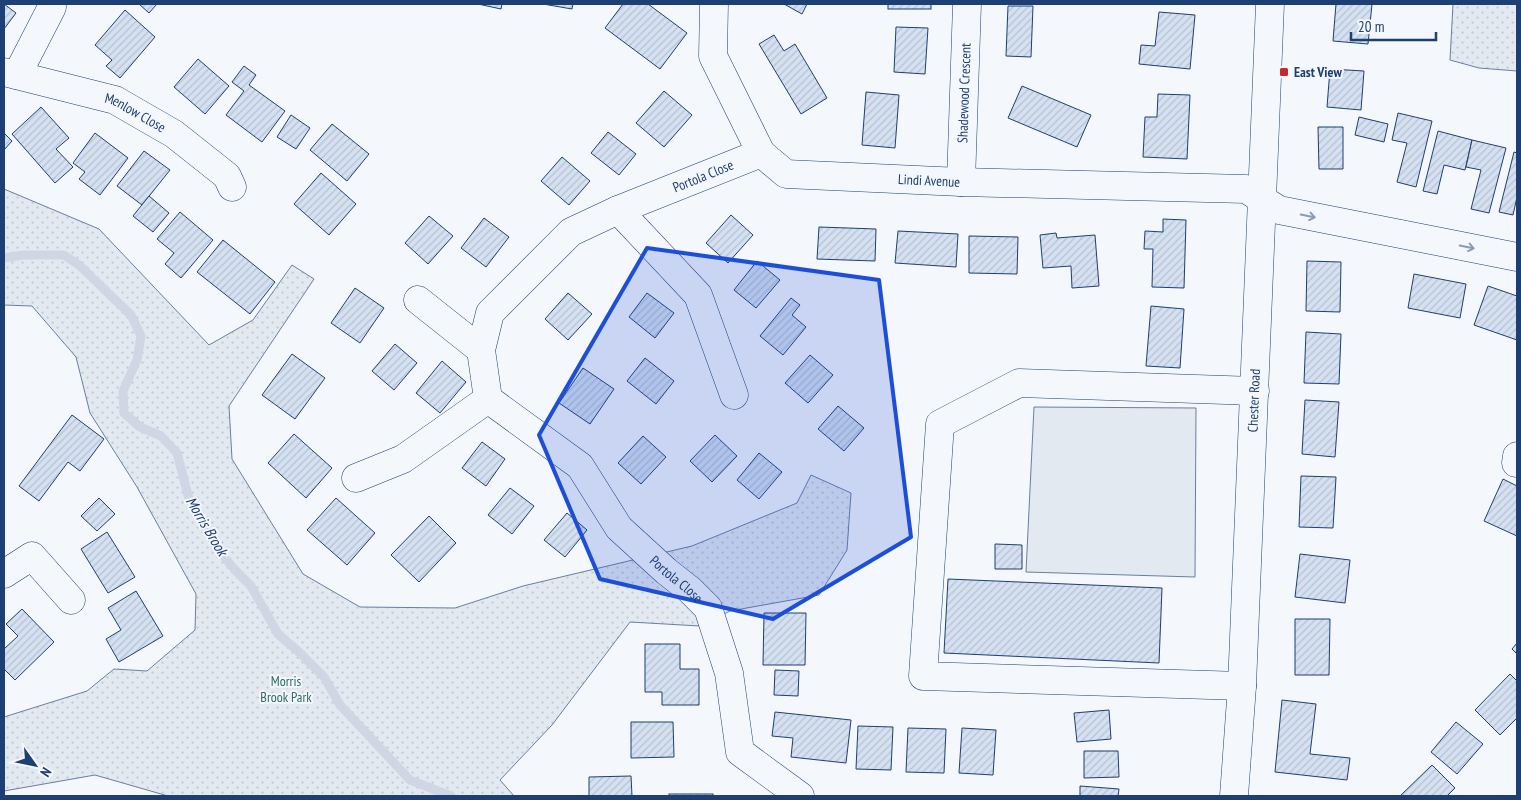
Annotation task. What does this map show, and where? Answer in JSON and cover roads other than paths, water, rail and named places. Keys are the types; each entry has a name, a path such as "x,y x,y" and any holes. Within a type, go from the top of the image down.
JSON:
{"street":[{"name":"Lindi Avenue","path":"714,4 713,56 761,153 786,174 961,182 1246,190 1262,200"},
{"name":"Shadewood Crescent","path":"961,182 967,4"},
{"name":"Chester Road","path":"1234,796 1242,686 1270,4"},
{"name":"Menlow Close","path":"52,7 10,73 115,100 174,134 227,176 232,187"},
{"name":"Portola Close","path":"761,153 618,210 571,232 490,313 481,350 488,399 580,466 619,528 708,608 729,673 740,752 800,796"},
{"path":"1262,200 1279,210 1517,257"},
{"path":"618,210 698,295 734,395"},
{"path":"418,300 481,350"},
{"path":"1242,686 923,676 940,424 1019,382 1255,391"},
{"path":"356,478 403,459 488,399"},
{"path":"4,574 32,556 71,600"}],"waterway":[{"name":"Morris Brook","path":"4,258 24,255 64,255 79,265 131,315 141,336 137,360 123,391 124,413 140,427 161,436 177,453 189,499 217,548 251,586 278,634 324,677 340,705 410,780 451,796"}],"place":[{"name":"East View","path":"1284,72"}],"park label":[{"name":"Morris Brook Park","path":"286,690"}]}
